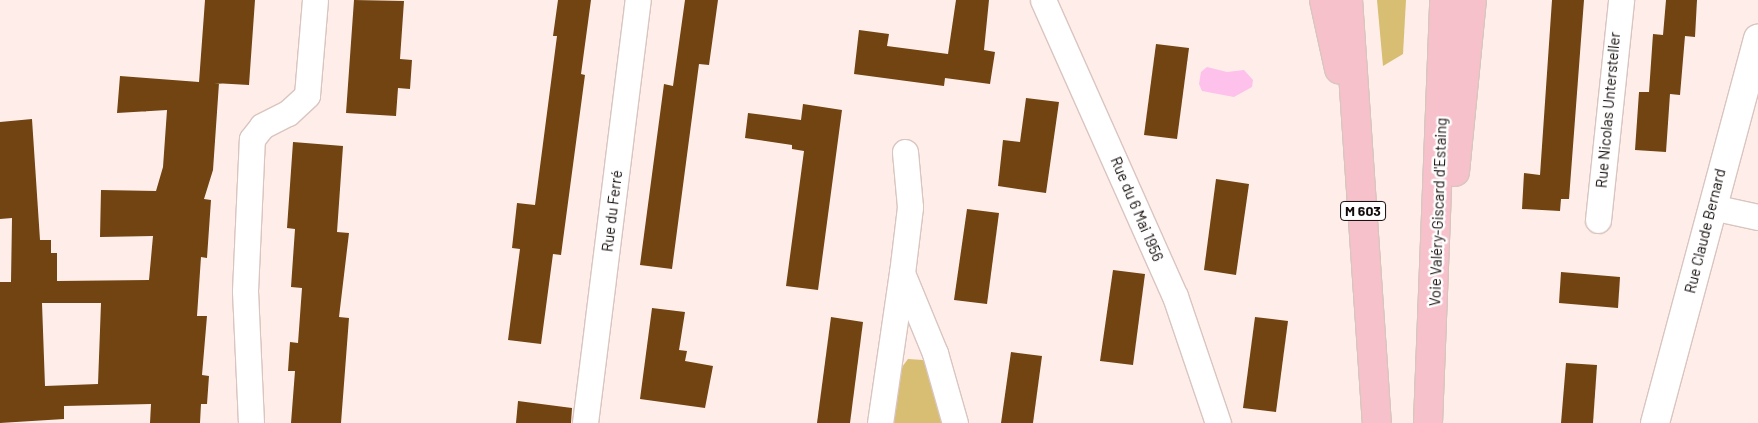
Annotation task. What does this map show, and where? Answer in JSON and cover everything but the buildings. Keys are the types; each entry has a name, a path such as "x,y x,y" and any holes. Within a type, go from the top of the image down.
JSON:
{"highway":[{"path":"1324,0 1361,174"},
{"name":"M 603","path":"1348,0 1377,423"},
{"name":"Voie Valéry-Giscard d'Estaing","path":"1428,423 1435,317 1444,0"},
{"path":"1435,317 1466,85 1472,0"}],"street":[{"path":"251,423 245,291 252,139 262,126 288,113 306,95 315,0"},
{"name":"Rue du Ferré","path":"585,423 638,0"},
{"name":"Rue du 6 Mai 1956","path":"1043,0 1175,296 1218,423"},
{"name":"Rue Nicolas Untersteller","path":"1598,220 1621,0"},
{"name":"Rue Claude Bernard","path":"1655,423 1758,39"},
{"path":"880,423 910,207 905,152"},
{"path":"1712,207 1758,217"},
{"path":"902,273 935,353 955,423"}],"shaded area":[{"path":"1377,0 1406,0 1403,54 1383,66"},
{"path":"1207,67 1227,72 1244,70 1253,80 1252,87 1234,97 1202,91 1199,84 1201,72"},
{"path":"908,359 923,360 931,368 946,423 891,423 899,371"}]}
